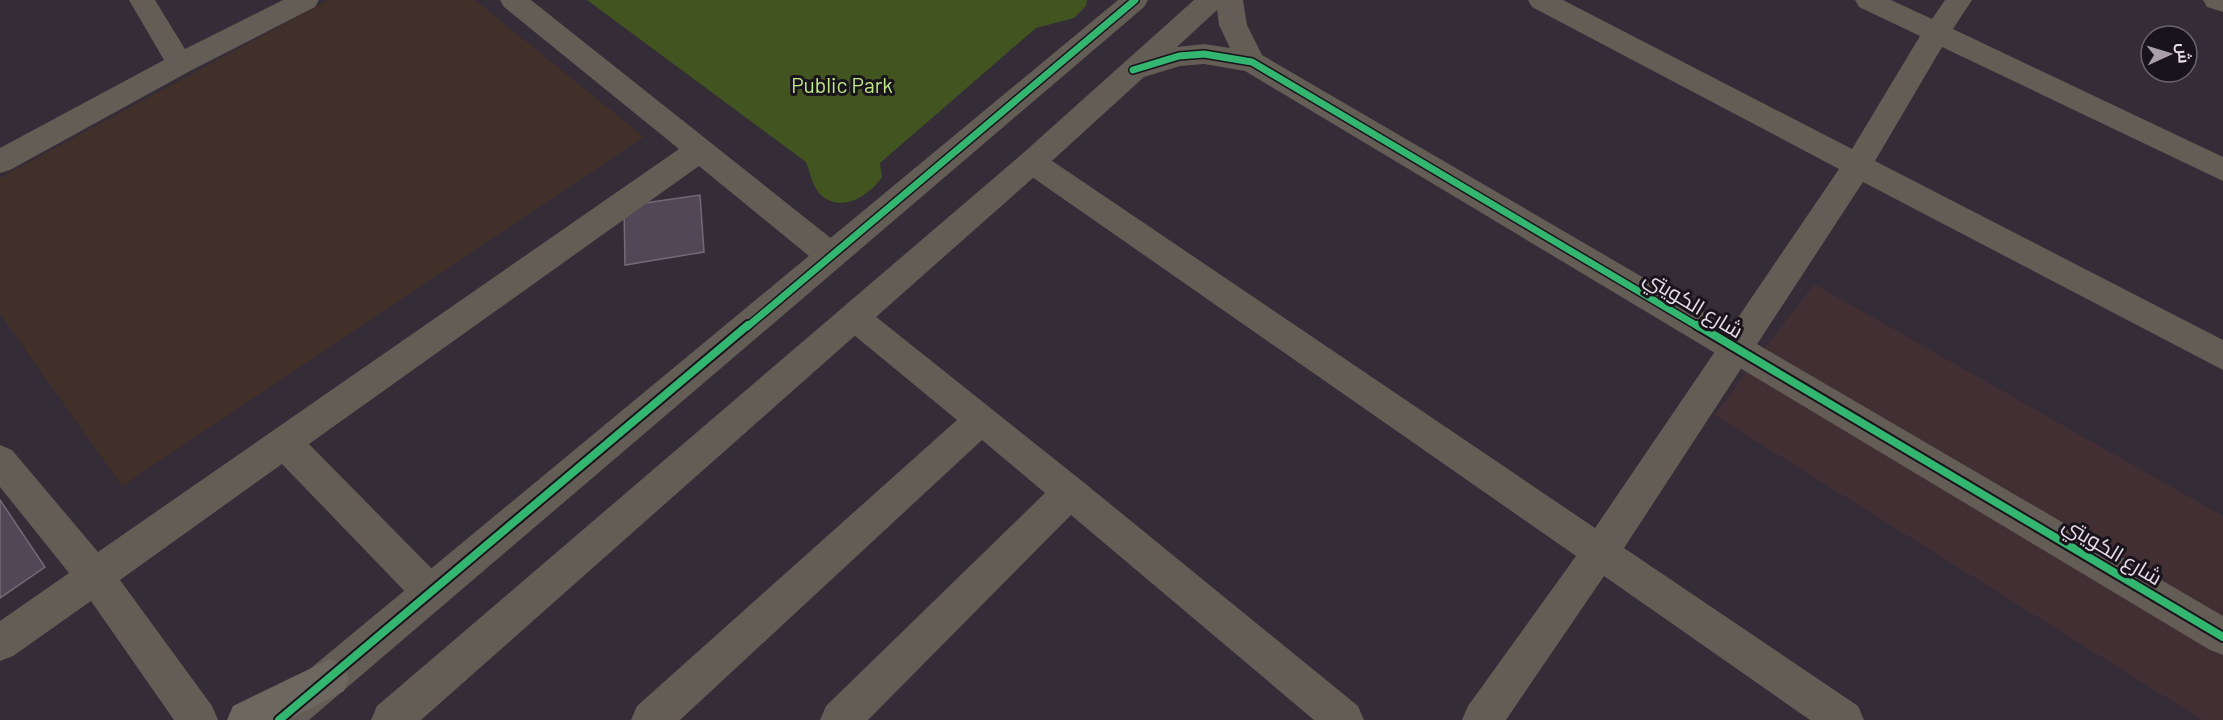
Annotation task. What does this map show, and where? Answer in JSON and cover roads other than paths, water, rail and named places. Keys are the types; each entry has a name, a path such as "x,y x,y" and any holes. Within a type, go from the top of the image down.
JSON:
{"main road":[{"path":"247,720 330,678"}],"street":[{"path":"142,0 180,64"},
{"path":"0,162 180,64 306,0"},
{"path":"513,0 701,149 831,256"},
{"path":"279,720 1135,0"},
{"path":"391,720 1032,162 1211,0"},
{"name":"شارع الكويتي","path":"1230,0 1232,24 1237,39 1252,62"},
{"path":"1541,0 2223,356"},
{"path":"1868,0 2223,170"},
{"path":"1482,720 1602,552 1738,349 1858,165 1935,33 1959,0"},
{"path":"2216,0 2223,3"},
{"name":"شارع الكويتي","path":"1133,70 1187,55 1204,54 1252,62 2223,637"},
{"path":"0,643 93,575 701,149"},
{"path":"1032,162 1844,720"},
{"path":"854,317 981,418 1344,720"},
{"path":"651,720 981,418"},
{"path":"284,442 430,592"},
{"path":"0,461 93,575 198,720"},
{"path":"840,720 1070,492"}],"park label":[{"name":"Public Park","path":"842,84"}]}
